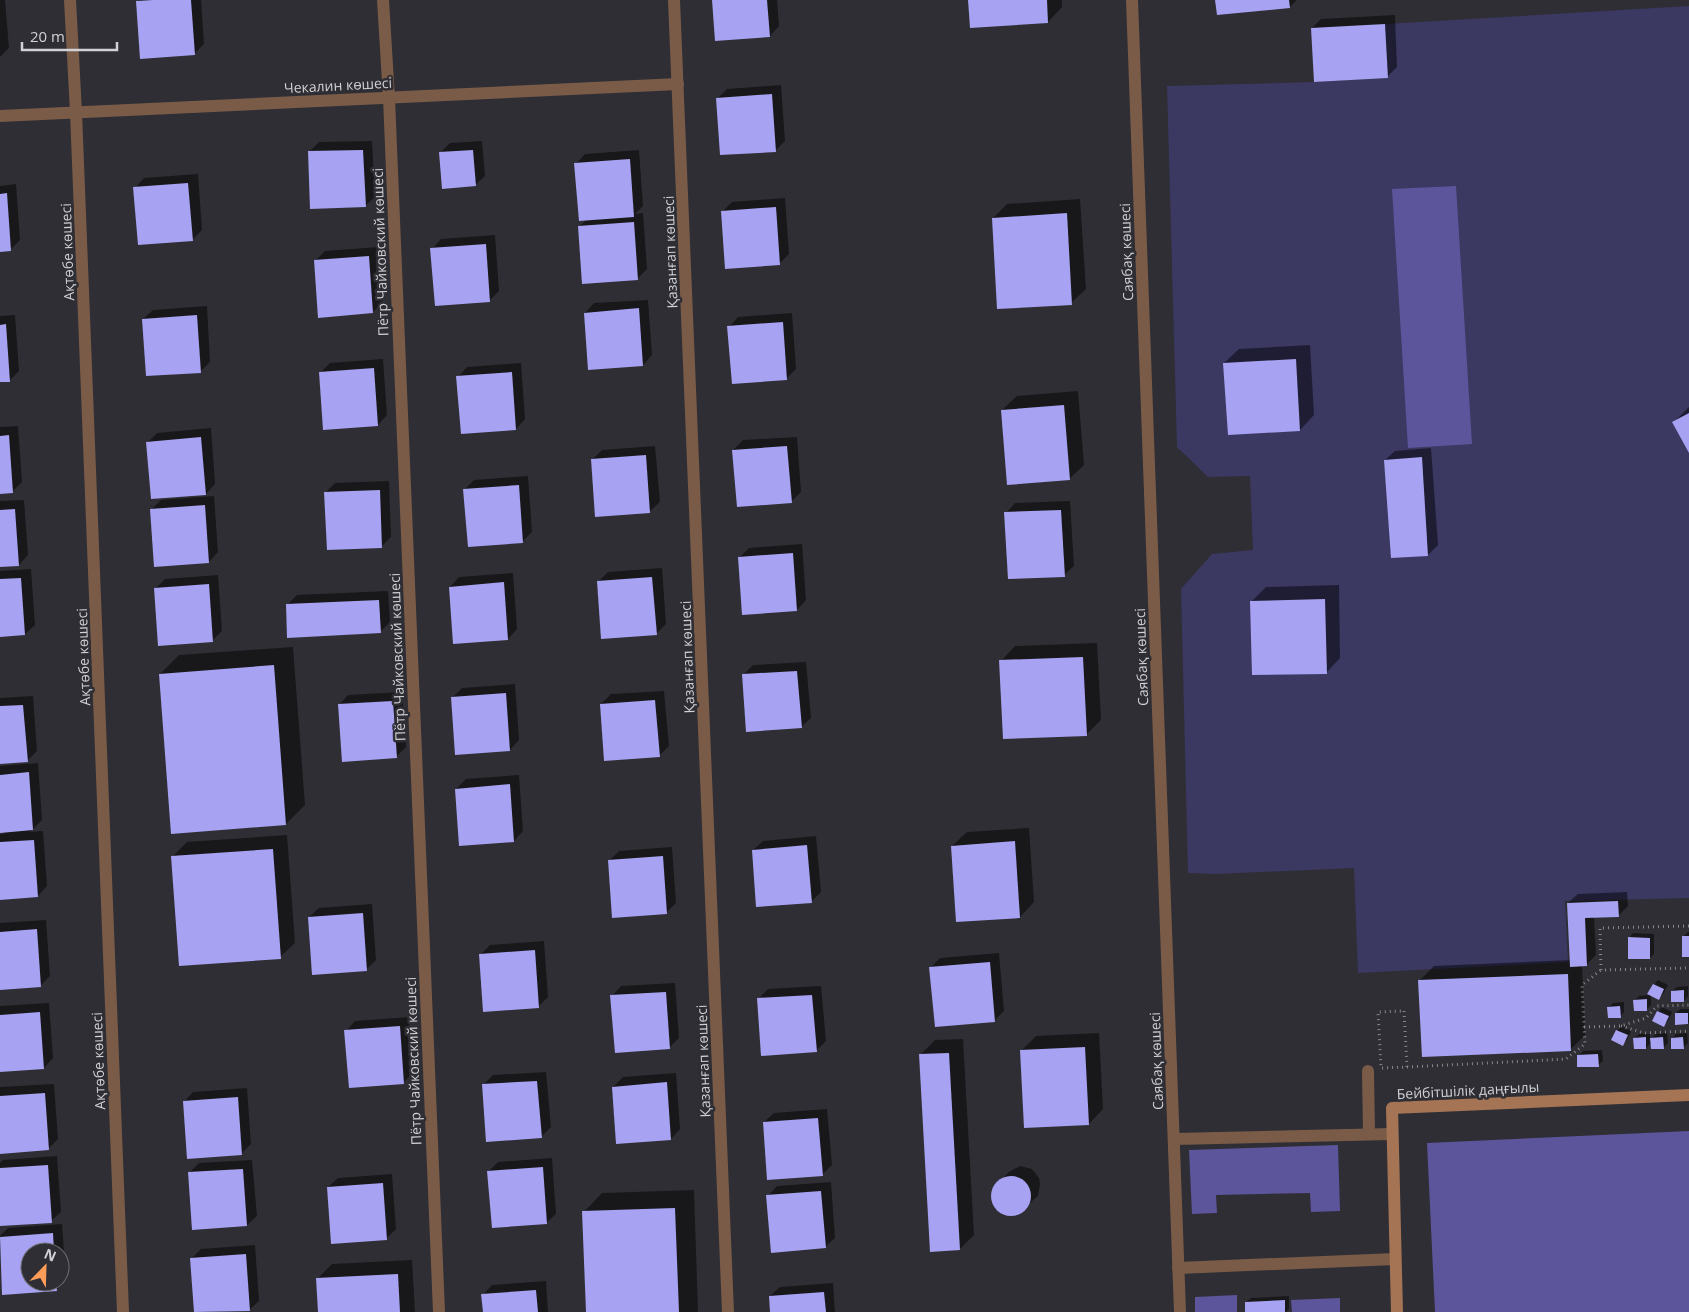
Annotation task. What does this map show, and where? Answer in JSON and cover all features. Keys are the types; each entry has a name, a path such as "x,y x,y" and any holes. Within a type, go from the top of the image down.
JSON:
{"main road":[{"name":"Бейбітшілік даңғылы","path":"1396,1312 1392,1108 1689,1095"}],"street":[{"name":"Ақтөбе көшесі","path":"70,0 123,1312"},
{"name":"Пётр Чайковский көшесі","path":"383,0 389,98 439,1312"},
{"name":"Қазанғап көшесі","path":"674,0 728,1312"},
{"name":"Саябақ көшесі","path":"1132,0 1180,1312"},
{"name":"Чекалин көшесі","path":"0,116 678,84"},
{"path":"1368,1071 1369,1134"},
{"path":"1174,1139 1392,1134"},
{"path":"1178,1268 1395,1259"}],"path":[{"path":"1602,970 1600,928 1689,926"},
{"path":"1407,1067 1404,1011 1378,1012 1381,1068 1407,1067 1566,1059 1585,1044 1582,986 1602,970 1689,968"},
{"path":"1621,1026 1646,1018 1657,1006 1689,1005"},
{"path":"1584,1026 1621,1026 1644,1033 1689,1031"}],"shaded area":[{"path":"1689,6 1689,898 1565,901 1568,962 1358,973 1354,868 1215,874 1188,873 1181,589 1212,554 1253,550 1250,476 1208,477 1177,447 1167,86 1388,78 1385,24"},
{"path":"1456,186 1472,444 1408,448 1392,189"},
{"path":"1689,1131 1689,1312 1435,1312 1427,1143"},
{"path":"1338,1145 1340,1211 1311,1212 1310,1193 1216,1195 1217,1213 1192,1214 1189,1150"},
{"path":"1237,1295 1237,1312 1195,1312 1195,1297"},
{"path":"1340,1298 1340,1312 1292,1312 1291,1300"}],"building":[{"path":"191,0 195,55 140,59 136,1"},
{"path":"712,0 767,0 770,37 715,41"},
{"path":"968,0 1047,0 1048,23 970,28"},
{"path":"1215,0 1289,0 1290,8 1217,15"},
{"path":"1385,24 1388,78 1314,82 1311,28"},
{"path":"772,94 776,152 720,155 716,98"},
{"path":"363,150 366,207 310,209 308,151"},
{"path":"473,150 476,186 442,189 439,152"},
{"path":"630,159 634,217 579,221 574,163"},
{"path":"188,183 193,241 138,245 133,187"},
{"path":"7,193 11,251 0,252 0,194"},
{"path":"776,207 780,265 725,269 721,211"},
{"path":"1067,213 1072,305 997,309 992,218"},
{"path":"634,222 638,280 582,284 578,226"},
{"path":"486,244 490,302 435,306 430,248"},
{"path":"369,256 373,313 318,318 314,260"},
{"path":"639,308 643,366 588,370 584,313"},
{"path":"197,315 201,373 146,376 142,319"},
{"path":"783,322 787,380 732,384 727,326"},
{"path":"6,324 10,382 0,382 0,325"},
{"path":"1296,359 1300,431 1228,435 1223,363"},
{"path":"374,368 378,426 323,430 319,372"},
{"path":"512,372 516,430 461,434 456,376"},
{"path":"1064,405 1070,480 1007,485 1001,410"},
{"path":"1689,413 1689,453 1672,422"},
{"path":"9,435 13,493 0,494 0,436"},
{"path":"201,437 206,495 151,499 146,442"},
{"path":"787,446 792,503 737,507 732,450"},
{"path":"646,455 650,513 595,517 591,459"},
{"path":"1422,457 1428,556 1391,558 1384,460"},
{"path":"519,485 523,543 468,547 463,489"},
{"path":"380,490 382,548 327,550 324,492"},
{"path":"205,505 209,563 154,567 150,509"},
{"path":"15,509 19,566 0,567 0,510"},
{"path":"1061,510 1065,577 1008,579 1004,512"},
{"path":"793,553 797,611 742,615 738,557"},
{"path":"652,577 657,635 601,639 597,581"},
{"path":"21,578 25,635 0,637 0,579"},
{"path":"504,582 508,640 453,644 449,587"},
{"path":"209,584 213,642 158,646 154,588"},
{"path":"1325,599 1327,674 1252,675 1250,601"},
{"path":"379,600 381,633 287,638 286,604"},
{"path":"1083,657 1087,736 1003,739 999,660"},
{"path":"274,665 286,825 171,834 159,674"},
{"path":"797,671 802,728 746,732 742,674"},
{"path":"506,693 510,751 455,755 451,697"},
{"path":"655,700 660,757 604,761 600,704"},
{"path":"393,701 397,758 342,762 338,704"},
{"path":"23,705 28,762 0,764 0,706"},
{"path":"29,772 33,830 0,833 0,775"},
{"path":"510,784 514,842 459,846 455,789"},
{"path":"34,840 38,897 0,900 0,842"},
{"path":"1015,841 1020,918 956,922 951,846"},
{"path":"807,845 812,903 756,907 752,850"},
{"path":"273,849 281,959 179,966 171,856"},
{"path":"663,856 667,914 612,918 608,860"},
{"path":"1618,901 1619,917 1585,918 1587,966 1570,967 1567,903"},
{"path":"363,913 367,971 312,975 308,917"},
{"path":"37,929 41,987 0,990 0,932"},
{"path":"1682,936 1689,936 1689,957 1682,957"},
{"path":"1628,937 1650,938 1650,959 1628,959"},
{"path":"535,950 539,1008 483,1012 479,954"},
{"path":"990,962 995,1022 935,1027 929,967"},
{"path":"1568,974 1571,1051 1422,1057 1418,980"},
{"path":"1653,984 1664,989 1659,1000 1647,994"},
{"path":"1684,990 1684,1002 1671,1002 1671,991"},
{"path":"666,992 670,1049 615,1053 610,995"},
{"path":"812,995 817,1052 761,1056 757,998"},
{"path":"1647,999 1647,1011 1634,1011 1633,1000"},
{"path":"1620,1006 1621,1018 1608,1018 1607,1007"},
{"path":"1657,1011 1669,1016 1664,1027 1652,1021"},
{"path":"40,1012 44,1069 0,1072 0,1015"},
{"path":"1675,1013 1688,1013 1688,1024 1675,1025"},
{"path":"400,1026 404,1084 349,1088 344,1030"},
{"path":"1616,1030 1628,1035 1623,1046 1611,1040"},
{"path":"1646,1037 1646,1049 1634,1049 1633,1038"},
{"path":"1663,1037 1664,1049 1651,1049 1650,1038"},
{"path":"1683,1037 1684,1049 1671,1049 1671,1038"},
{"path":"1085,1047 1089,1125 1024,1128 1020,1050"},
{"path":"949,1053 960,1250 930,1252 919,1054"},
{"path":"1598,1054 1599,1067 1577,1067 1577,1055"},
{"path":"537,1081 542,1138 486,1142 482,1084"},
{"path":"667,1082 671,1140 616,1144 612,1087"},
{"path":"45,1093 49,1150 0,1154 0,1096"},
{"path":"238,1097 242,1155 187,1159 183,1101"},
{"path":"818,1118 823,1176 767,1180 763,1122"},
{"path":"48,1165 52,1223 0,1226 0,1168"},
{"path":"543,1167 547,1224 492,1228 487,1171"},
{"path":"243,1169 247,1226 192,1230 188,1172"},
{"path":"1011,1176 1025,1182 1031,1196 1025,1210 1011,1216 997,1210 991,1196 997,1182"},
{"path":"383,1183 387,1240 331,1244 327,1187"},
{"path":"821,1191 826,1248 771,1253 766,1195"},
{"path":"675,1208 679,1312 586,1312 582,1211"},
{"path":"53,1233 53,1242 20,1242 20,1292 43,1292 2,1295 0,1237"},
{"path":"246,1254 250,1311 194,1312 190,1258"},
{"path":"398,1274 400,1312 318,1312 316,1278"},
{"path":"536,1290 538,1312 483,1312 481,1294"},
{"path":"824,1292 826,1312 770,1312 769,1296"},
{"path":"1285,1300 1285,1312 1245,1312 1245,1302"}]}
